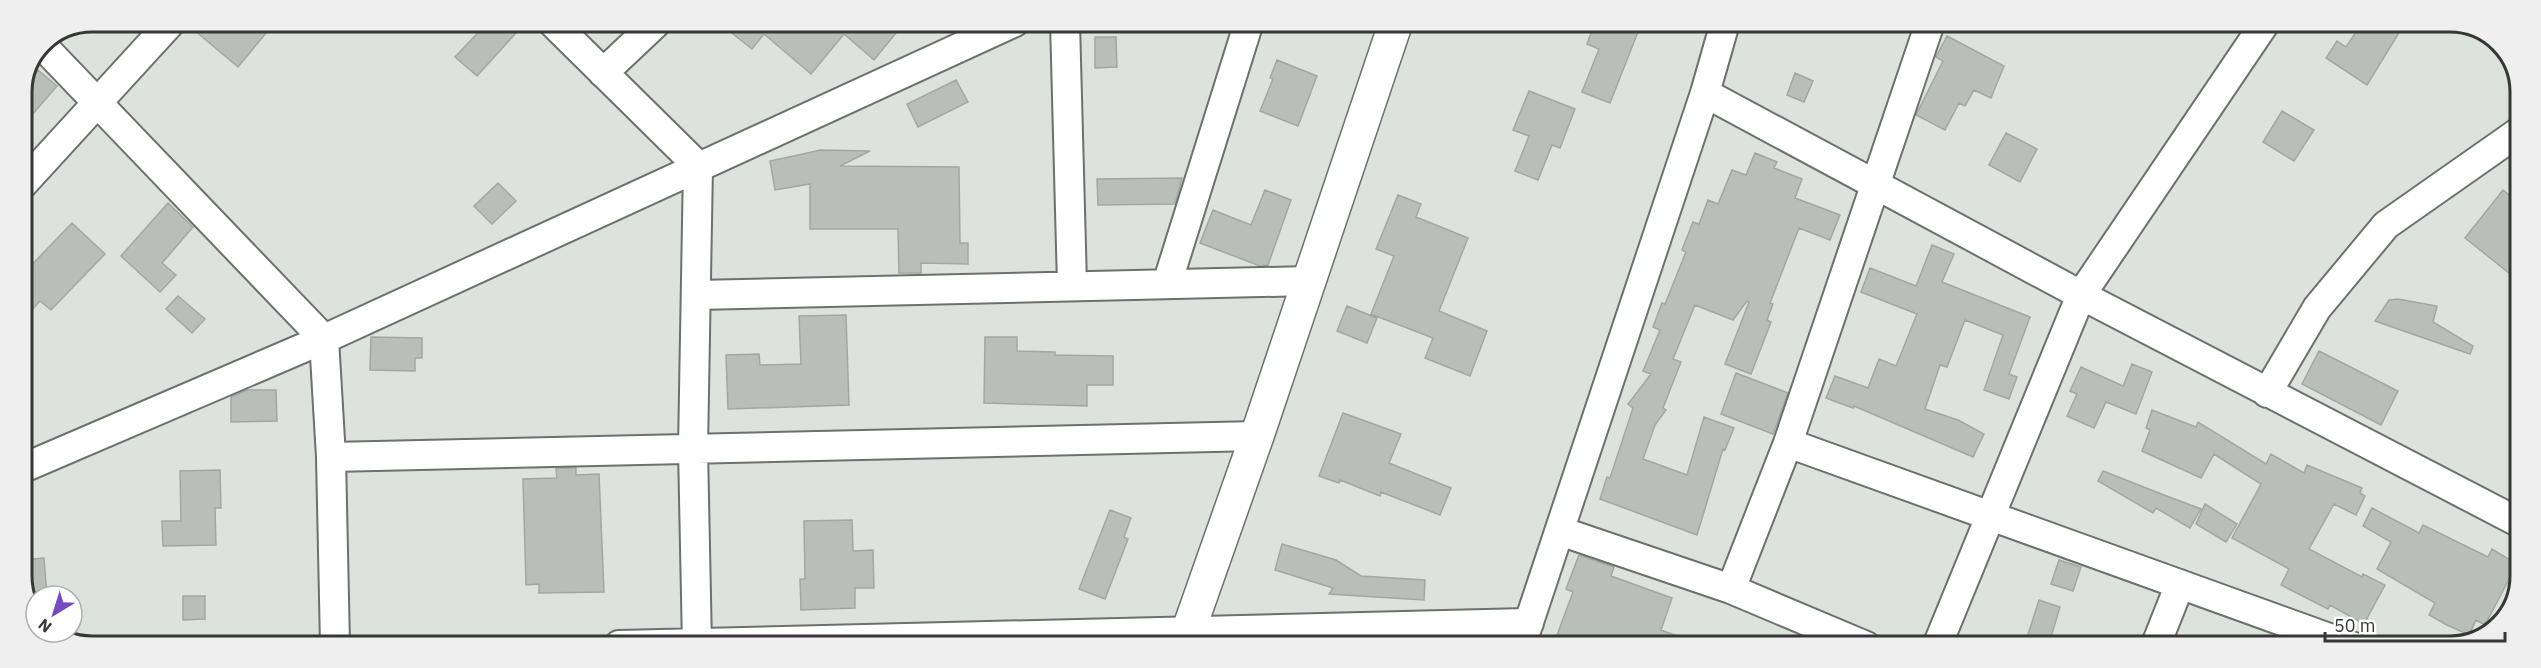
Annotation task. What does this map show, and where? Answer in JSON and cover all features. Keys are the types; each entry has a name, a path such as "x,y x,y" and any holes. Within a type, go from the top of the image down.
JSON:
{"street":[{"path":"32,174 162,32"},
{"path":"562,32 698,166 693,448 697,636"},
{"path":"603,73 646,32"},
{"path":"32,464 324,339 993,32"},
{"path":"1065,32 1072,285"},
{"path":"1167,284 1246,32"},
{"path":"1187,636 1257,436 1393,32"},
{"path":"1356,636 1525,634 1722,32"},
{"path":"1731,590 1788,443 1927,32"},
{"path":"1941,636 2081,295 2259,32"},
{"path":"48,51 324,339 331,457 335,636"},
{"path":"1704,93 2081,295 2510,518"},
{"path":"2267,393 2317,308 2386,225 2509,142"},
{"path":"697,295 1309,281"},
{"path":"331,457 1257,436"},
{"path":"1788,443 2324,636"},
{"path":"1560,531 1731,590 1842,636"},
{"path":"2160,636 2181,584"}],"building":[{"path":"196,32 267,32 238,67"},
{"path":"479,32 517,32 477,76 455,57"},
{"path":"731,32 897,32 874,60 844,34 811,74 764,34 752,49"},
{"path":"1591,32 1638,32 1610,103 1582,92 1599,49 1587,44"},
{"path":"2356,32 2399,32 2367,85 2326,58 2337,41 2346,47"},
{"path":"1947,36 2004,66 1991,98 1974,90 1965,106 1959,103 1945,130 1916,115 1943,61 1936,57"},
{"path":"1095,37 1116,37 1117,67 1095,68"},
{"path":"1277,60 1317,76 1298,126 1260,111 1273,79 1270,78"},
{"path":"38,70 57,86 32,115 32,92 34,75"},
{"path":"1795,73 1813,81 1804,102 1787,95"},
{"path":"956,80 968,102 918,127 907,104"},
{"path":"1529,91 1575,109 1560,148 1552,145 1538,180 1515,171 1529,136 1513,130"},
{"path":"2282,111 2314,130 2294,161 2263,142"},
{"path":"2006,133 2037,149 2020,182 1989,165"},
{"path":"821,150 870,151 840,166 959,167 960,243 968,243 968,264 921,263 921,273 899,273 898,229 810,229 810,184 775,190 770,161"},
{"path":"1755,153 1777,162 1774,168 1802,179 1795,198 1840,215 1830,240 1799,228 1770,303 1773,304 1767,320 1771,322 1751,374 1725,364 1749,302 1747,301 1733,320 1695,305 1673,359 1681,362 1663,408 1666,410 1655,425 1643,459 1687,475 1704,417 1734,428 1725,450 1723,449 1697,535 1600,499 1607,477 1610,478 1633,408 1628,404 1651,374 1643,371 1660,330 1653,327 1686,252 1682,250 1693,222 1699,224 1708,200 1718,204 1732,170 1746,175"},
{"path":"1182,178 1175,204 1098,205 1097,179"},
{"path":"498,183 516,201 492,224 474,206"},
{"path":"1265,190 1291,200 1268,265 1260,266 1200,243 1213,210 1251,225"},
{"path":"2503,190 2509,195 2509,273 2465,238"},
{"path":"1398,195 1421,204 1416,217 1468,238 1439,311 1487,331 1470,376 1425,358 1433,338 1371,314 1394,256 1376,249"},
{"path":"168,203 193,227 162,263 176,275 160,292 121,256"},
{"path":"72,223 105,254 51,310 40,301 32,310 32,265"},
{"path":"1932,245 1954,254 1942,282 2030,317 2009,374 2017,377 2009,399 1984,390 2003,335 1965,320 1947,367 1940,365 1925,409 1958,420 1984,434 1973,457 1854,406 1853,408 1826,398 1835,376 1868,388 1879,359 1896,366 1917,314 1861,292 1870,268 1916,286"},
{"path":"178,296 205,319 192,333 166,309"},
{"path":"2398,299 2437,306 2433,322 2473,346 2470,354 2375,321 2389,300"},
{"path":"1347,306 1377,318 1367,343 1337,331"},
{"path":"846,315 849,405 728,409 726,355 759,354 760,365 801,364 799,316"},
{"path":"371,337 422,338 422,358 415,358 415,371 370,370"},
{"path":"985,337 1017,337 1017,351 1055,352 1055,355 1113,356 1113,385 1087,385 1087,406 984,403"},
{"path":"2319,351 2398,391 2381,425 2302,384"},
{"path":"2132,364 2152,372 2136,414 2106,402 2094,428 2067,416 2077,394 2070,391 2081,367 2123,386"},
{"path":"1736,373 1788,393 1773,434 1721,414"},
{"path":"247,390 276,390 277,421 231,422 231,397"},
{"path":"2152,410 2196,427 2198,422 2266,464 2271,454 2304,473 2307,465 2362,488 2360,493 2365,496 2356,515 2334,504 2309,549 2362,577 2363,574 2385,585 2364,624 2330,605 2328,609 2281,585 2289,569 2232,538 2261,484 2214,454 2201,478 2142,451 2150,430 2146,428"},
{"path":"1343,413 1401,434 1389,463 1451,488 1440,515 1381,492 1380,496 1340,480 1339,483 1319,476"},
{"path":"556,468 576,468 576,475 599,474 604,592 539,593 539,584 526,585 523,479 557,478"},
{"path":"220,470 221,508 215,508 216,545 163,546 162,521 181,521 180,471"},
{"path":"2103,471 2201,509 2190,528 2156,508 2153,513 2098,481"},
{"path":"2205,504 2237,524 2226,542 2196,524"},
{"path":"2372,508 2419,533 2423,525 2488,557 2492,549 2510,560 2510,578 2486,623 2484,624 2476,620 2470,632 2466,634 2429,615 2435,603 2377,569 2391,542 2363,526"},
{"path":"1110,510 1131,518 1124,537 1128,539 1105,599 1079,589"},
{"path":"852,520 853,551 873,550 874,588 855,588 855,608 801,610 800,579 805,579 804,521"},
{"path":"1282,544 1336,560 1361,576 1425,580 1424,600 1329,594 1333,588 1275,570"},
{"path":"1579,555 1614,567 1611,576 1672,598 1661,630 1677,636 1557,636 1573,592 1566,589"},
{"path":"44,558 46,584 33,584 32,559"},
{"path":"2059,560 2081,567 2073,591 2051,584"},
{"path":"183,596 205,596 205,619 183,620"},
{"path":"2039,600 2060,607 2051,636 2028,636"}]}
